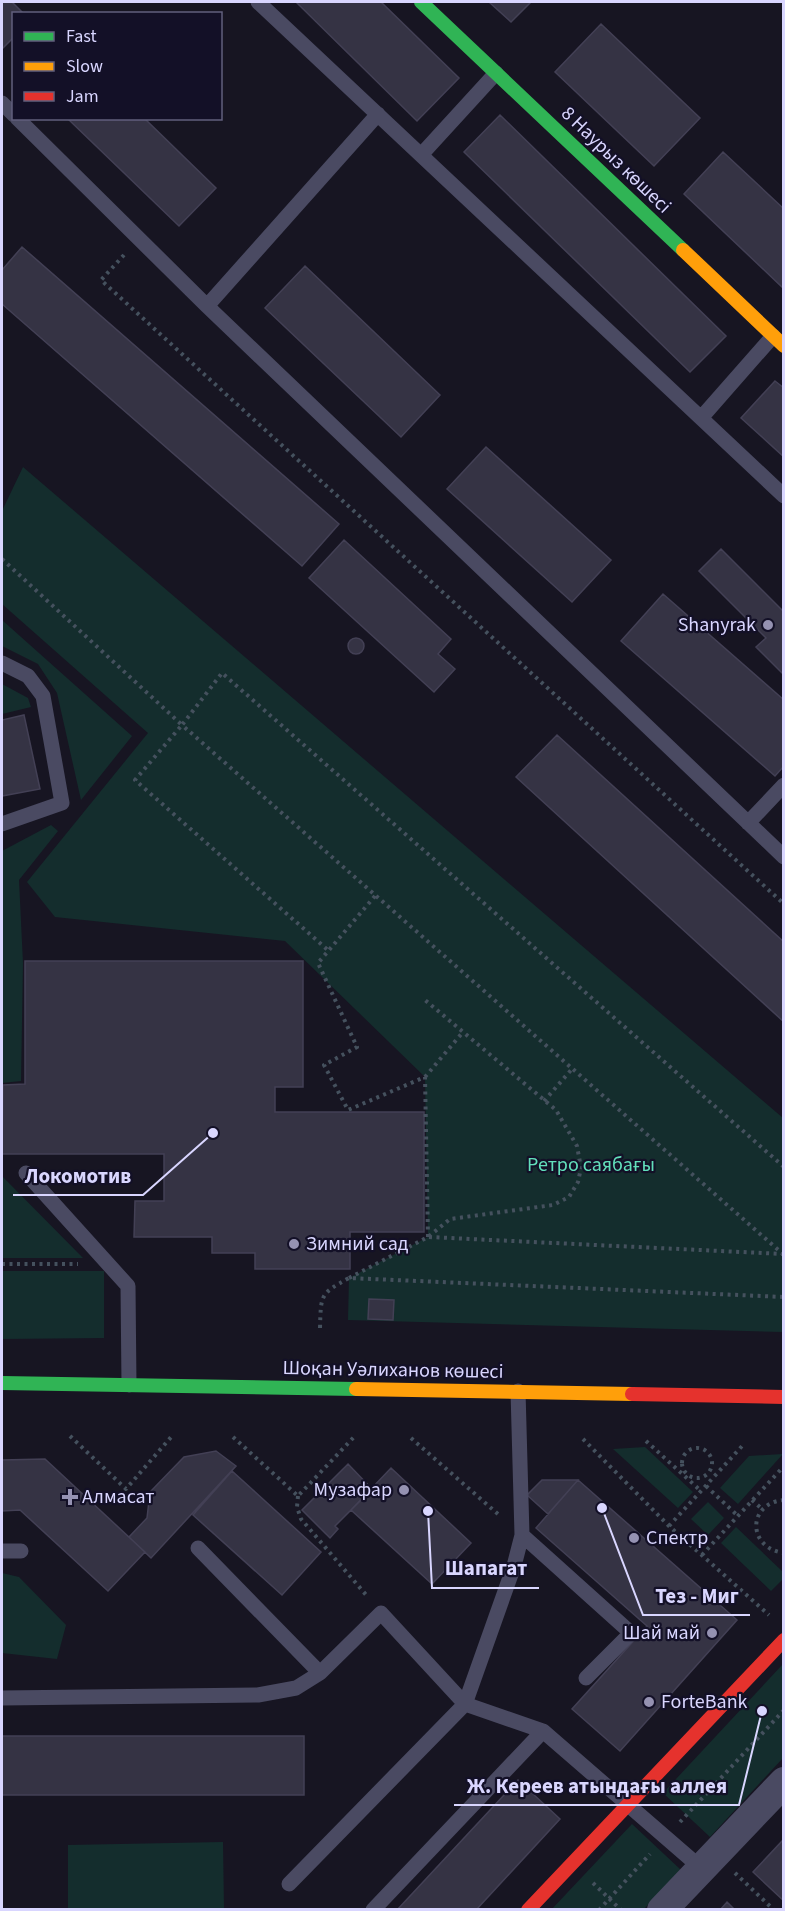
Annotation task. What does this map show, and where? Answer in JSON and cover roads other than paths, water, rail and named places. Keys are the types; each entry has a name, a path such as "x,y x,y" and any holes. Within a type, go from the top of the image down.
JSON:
{"street":[{"name":"8 Наурыз көшесі","path":"421,2 778,341"},
{"name":"Шоқан Уәлиханов көшесі","path":"2,1383 783,1397"},
{"path":"528,1910 783,1640"},
{"path":"662,1910 783,1782"}],"lane":[{"path":"258,2 783,496"},
{"path":"421,155 496,73"},
{"path":"207,306 378,114"},
{"path":"19,120 207,306 783,857"},
{"path":"701,418 778,341"},
{"path":"2,663 28,676 44,696 62,803 2,824"},
{"path":"748,824 783,785"},
{"path":"26,1173 128,1286 129,1385"},
{"path":"289,1884 465,1704 514,1566 522,1535 518,1391"},
{"path":"522,1535 631,1633 586,1678"},
{"path":"198,1548 320,1673"},
{"path":"2,1551 21,1551"},
{"path":"2,1698 258,1695 296,1688 320,1673 381,1613 465,1704 543,1731 701,1868"},
{"path":"373,1910 543,1731"}],"place":[{"name":"Shanyrak","path":"768,625"},
{"name":"Локомотив","path":"213,1133"},
{"name":"Зимний сад","path":"294,1244"},
{"name":"Музафар","path":"404,1490"},
{"name":"Алмасат","path":"70,1497"},
{"name":"Тез - Миг","path":"602,1508"},
{"name":"Шапагат","path":"428,1511"},
{"name":"Спектр","path":"634,1538"},
{"name":"Шай май","path":"712,1633"},
{"name":"ForteBank","path":"649,1702"},
{"name":"Ж. Кереев атындағы аллея","path":"762,1711"}],"park label":[{"name":"Ретро саябағы","path":"591,1165"}]}
